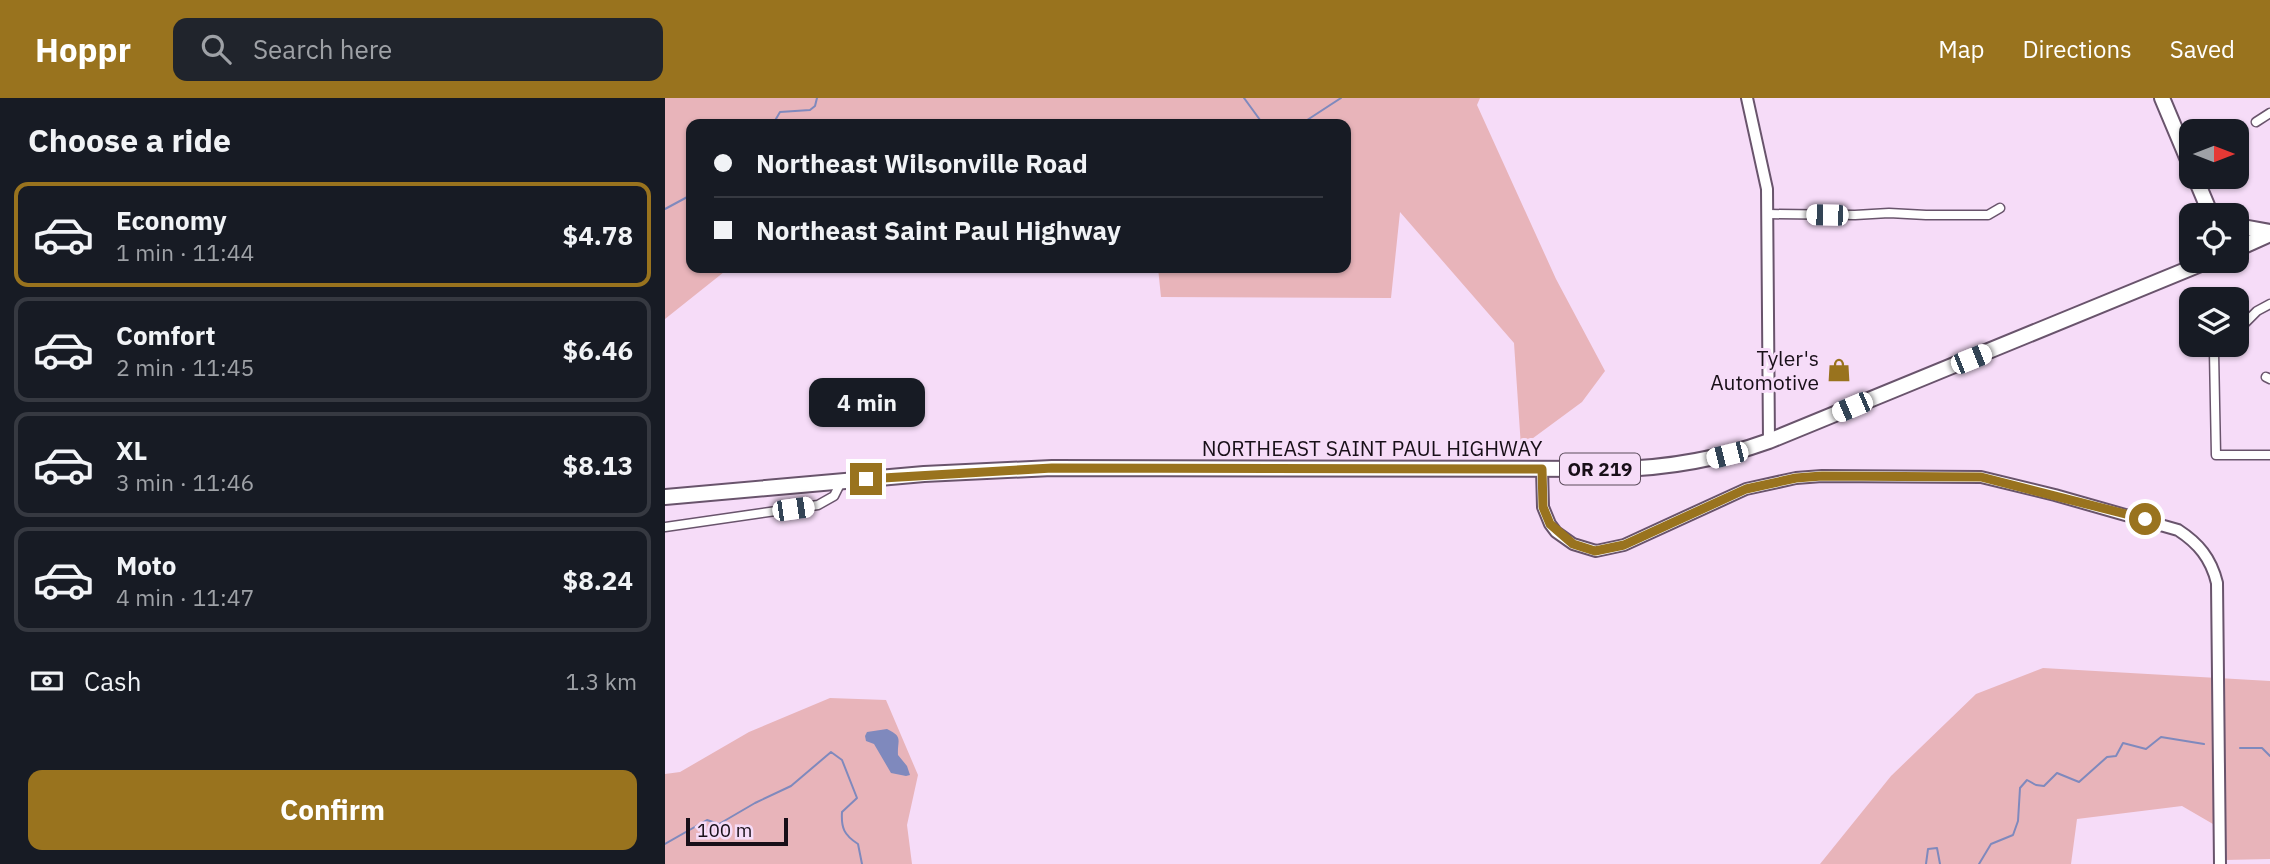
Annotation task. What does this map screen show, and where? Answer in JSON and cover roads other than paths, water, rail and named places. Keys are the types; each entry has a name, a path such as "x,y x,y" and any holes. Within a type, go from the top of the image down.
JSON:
{"highway":[{"path":"2162,98 2179,138"},
{"path":"2249,229 2270,233"},
{"path":"2249,243 2270,233"},
{"name":"NORTHEAST SAINT PAUL HIGHWAY","path":"665,497 948,472 1052,468 1633,469 1671,466 1716,457 1769,441 2179,273"}],"main road":[{"path":"1747,98 1766,181 1769,441"},
{"path":"1542,469 1543,507 1550,524 1573,544 1595,551 1624,545 1746,489 1796,478 1822,476 1981,477 2178,530 2193,540 2207,556 2217,583 2220,864"}],"street":[{"path":"2256,122 2270,113"},
{"path":"1768,214 1988,215 2000,208"},
{"path":"2249,318 2256,311 2270,304"},
{"path":"2214,357 2216,455 2270,455"},
{"path":"665,527 818,505 834,496 842,481"}],"water":[{"path":"887,729 898,737 898,755 910,775 891,773 874,744 866,741 867,732"}],"waterway":[{"path":"776,119 780,112 810,110 815,106 817,98"},
{"path":"1244,98 1259,119"},
{"path":"1309,119 1341,98"},
{"path":"665,209 686,198"},
{"path":"1979,864 1991,844 2013,835 2018,821 2020,788 2027,780 2044,786 2057,773 2079,782 2107,757 2116,756 2123,743 2146,749 2161,737 2204,744"},
{"path":"2240,748 2262,748 2270,756"},
{"path":"665,844 707,820 719,824 791,786 831,752 842,760 857,798 842,812 842,822 844,831 858,844 862,864"},
{"path":"1926,864 1928,849 1937,848 1940,864"}],"place":[{"name":"Tyler's Automotive","path":"1839,370"}]}
